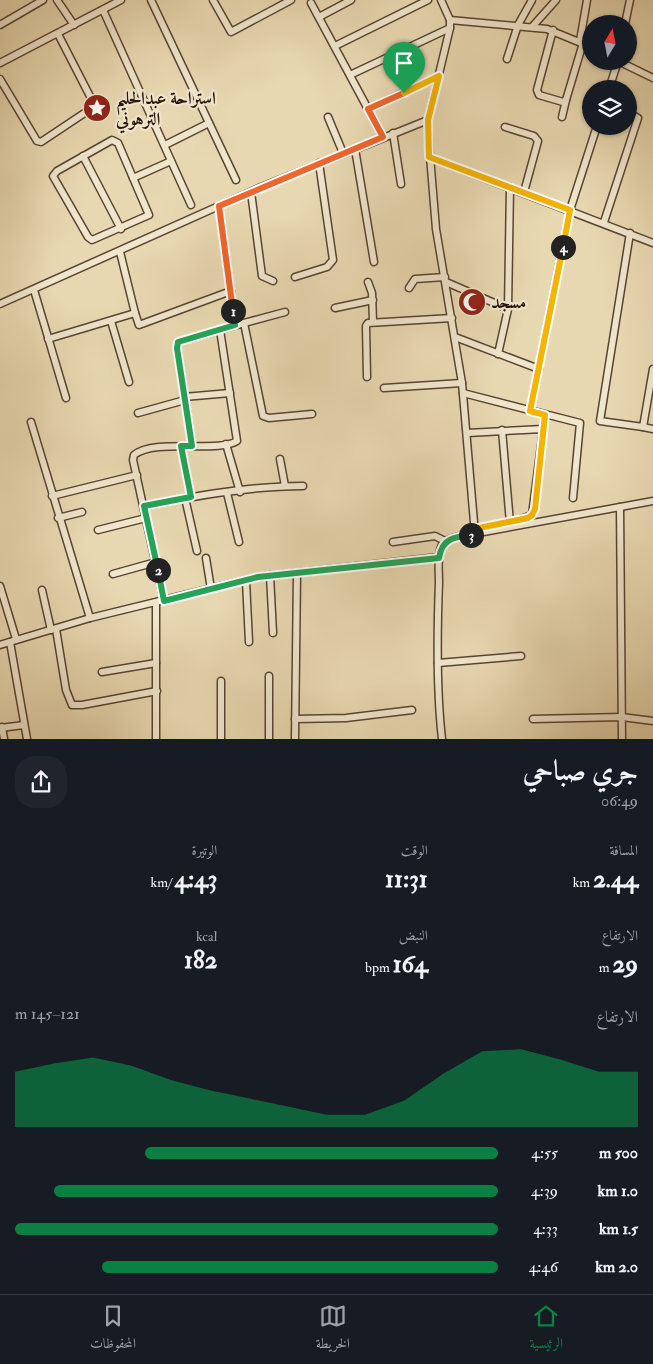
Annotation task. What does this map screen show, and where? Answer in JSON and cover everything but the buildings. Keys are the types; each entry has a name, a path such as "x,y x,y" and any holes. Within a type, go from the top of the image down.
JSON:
{"street":[{"path":"0,25 43,0"},
{"path":"57,0 74,25"},
{"path":"0,64 121,0"},
{"path":"151,0 236,180"},
{"path":"213,0 231,32 291,0"},
{"path":"319,16 351,0"},
{"path":"335,46 428,0"},
{"path":"441,0 450,20 450,28 428,120 429,157 436,228 462,383 474,531"},
{"path":"507,59 518,25 532,0"},
{"path":"532,26 556,0"},
{"path":"562,117 581,42 587,0"},
{"path":"627,15 630,0"},
{"path":"311,3 383,137"},
{"path":"103,10 192,205"},
{"path":"450,20 532,26 553,30 581,42"},
{"path":"350,75 450,28"},
{"path":"553,30 537,92 563,102 566,100"},
{"path":"0,79 37,141 41,142 95,106 58,34"},
{"path":"637,70 653,78"},
{"path":"368,109 439,76"},
{"path":"328,117 342,153"},
{"path":"0,304 251,192 342,153 428,120"},
{"path":"165,145 209,123"},
{"path":"504,127 534,136 538,141 524,192"},
{"path":"393,133 401,184"},
{"path":"530,411 570,210 594,135"},
{"path":"604,222 632,135"},
{"path":"112,140 115,140 133,178 148,215 95,240 89,239 53,179 56,170 112,140"},
{"path":"355,149 374,262"},
{"path":"83,156 121,229"},
{"path":"429,157 604,222 653,243"},
{"path":"133,178 171,161"},
{"path":"295,277 327,267 333,260 319,163"},
{"path":"498,354 508,309 510,187"},
{"path":"251,192 262,276 273,281"},
{"path":"219,206 235,325"},
{"path":"630,233 599,418 601,422 653,429"},
{"path":"120,252 137,323 143,324 231,291"},
{"path":"409,288 415,279 445,279 508,309"},
{"path":"368,282 374,321"},
{"path":"34,290 66,398"},
{"path":"336,308 372,300"},
{"path":"192,446 177,348 178,342 285,312"},
{"path":"48,339 134,313"},
{"path":"367,377 366,326 374,321 452,318"},
{"path":"111,321 129,382"},
{"path":"244,323 263,416 269,418 312,414"},
{"path":"164,601 133,460 137,453 181,446 235,443 238,437 220,330"},
{"path":"455,337 539,369"},
{"path":"643,427 653,369"},
{"path":"384,388 462,383"},
{"path":"138,413 185,399 230,393"},
{"path":"463,393 579,422 581,425 573,498"},
{"path":"442,739 438,663 439,558 441,547 446,541 474,531 510,523 532,515 535,509 545,415"},
{"path":"31,422 58,518 90,618"},
{"path":"467,433 543,429"},
{"path":"502,430 510,523"},
{"path":"226,444 240,492"},
{"path":"181,446 197,551"},
{"path":"280,459 285,486"},
{"path":"52,496 136,475"},
{"path":"144,506 227,493 285,486 303,486"},
{"path":"227,493 239,542"},
{"path":"474,531 653,501"},
{"path":"620,507 622,739"},
{"path":"58,518 82,512"},
{"path":"98,530 146,518"},
{"path":"393,542 435,536 446,541"},
{"path":"206,558 211,589"},
{"path":"0,646 13,640 90,618 270,575 439,558"},
{"path":"113,574 156,562"},
{"path":"295,739 297,573"},
{"path":"270,575 273,633"},
{"path":"246,581 249,642"},
{"path":"0,586 13,640 27,739"},
{"path":"42,590 53,629 66,690 72,705 82,705 157,691"},
{"path":"156,603 156,739"},
{"path":"438,663 521,656"},
{"path":"102,672 156,663"},
{"path":"269,676 269,739"},
{"path":"221,681 221,739"},
{"path":"295,719 346,718 412,710"},
{"path":"534,719 622,717 653,721"},
{"path":"4,739 1,727 24,724"}],"place":[{"name":"استراحة عبدالحليم الترهوني","path":"97,108"},
{"name":"مسجد","path":"472,302"}],"route":[{"path":"439,76 428,120 429,157 570,210 530,411 545,415 535,509 528,518 474,529 475,534 456,537 446,541 441,547 439,558 258,577 164,601 144,506 191,497 181,446 192,446 177,348 178,342 235,325 219,206 383,137 368,109 404,93 439,76"}]}
